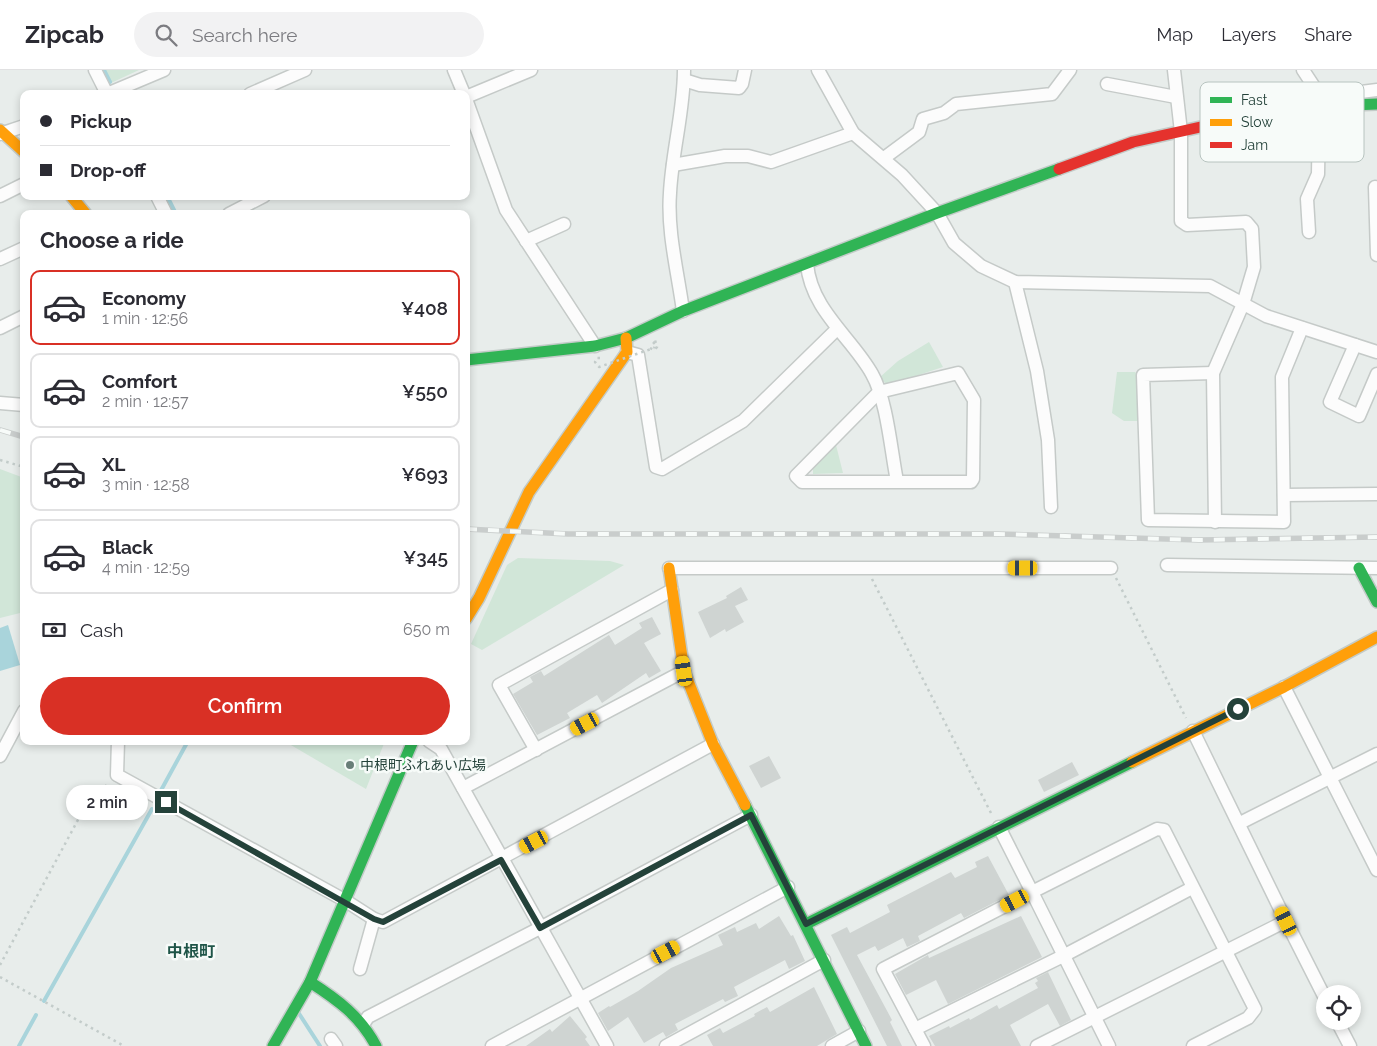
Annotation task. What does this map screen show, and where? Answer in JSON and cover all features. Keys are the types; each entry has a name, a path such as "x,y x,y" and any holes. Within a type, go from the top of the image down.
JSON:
{"street":[{"path":"95,70 105,90"},
{"path":"116,90 164,70"},
{"path":"259,90 305,70"},
{"path":"454,70 462,90"},
{"path":"470,96 531,70"},
{"path":"683,312 670,219 670,193 684,75 700,85 739,88 742,84 745,70"},
{"path":"819,70 853,133 867,147 884,158 937,213 954,243 981,266 1015,282 1210,286 1266,316 1377,352"},
{"path":"884,158 919,132 923,120 944,113 956,104 1052,94 1070,70"},
{"path":"1174,70 1181,132 1181,221 1187,225 1246,222 1252,228 1254,267 1243,304 1213,373 1215,522"},
{"path":"1303,70 1309,82"},
{"path":"1107,84 1176,97"},
{"path":"1364,93 1377,90"},
{"path":"1364,104 1377,104"},
{"path":"470,109 506,210 598,352"},
{"path":"1,133 20,127"},
{"path":"470,360 598,352 683,312 937,213 1106,150 1200,127"},
{"path":"1,133 20,149"},
{"path":"673,165 725,156 748,156 771,162 853,133"},
{"path":"1310,232 1307,199 1318,174 1318,162"},
{"path":"0,196 20,186"},
{"path":"1375,187 1377,255"},
{"path":"74,200 83,210"},
{"path":"237,210 256,200"},
{"path":"526,241 564,224"},
{"path":"0,260 20,250"},
{"path":"807,264 814,292 837,330 872,374 879,392 897,481"},
{"path":"1015,282 1037,371 1048,440 1051,507"},
{"path":"0,328 20,318"},
{"path":"1213,373 1143,375 1148,520 1284,522 1282,377 1302,328"},
{"path":"627,352 638,355 656,467 662,469 743,421 837,330"},
{"path":"470,613 479,598 514,519 529,492 627,352 626,338"},
{"path":"1354,345 1330,402 1358,416 1377,374"},
{"path":"958,372 974,400 973,479 971,482 802,482 796,476 879,392 958,372"},
{"path":"0,403 20,406"},
{"path":"1284,495 1377,494"},
{"path":"1168,565 1377,568"},
{"path":"866,1046 788,887 714,744 684,671 670,568 1111,568"},
{"path":"1359,568 1377,602"},
{"path":"536,750 499,685 672,590"},
{"path":"806,924 1284,687 1377,637"},
{"path":"463,788 684,671"},
{"path":"1284,687 1377,870"},
{"path":"0,756 20,718"},
{"path":"1193,731 1318,985"},
{"path":"118,745 117,775 346,901 374,919 383,922 714,744"},
{"path":"273,1046 310,982 411,745"},
{"path":"435,745 441,749 501,860 607,1046"},
{"path":"1240,823 1377,754"},
{"path":"364,1023 368,1017 540,928 751,815"},
{"path":"999,827 1109,1046"},
{"path":"924,1046 883,969 1157,829 1164,830 1254,1009 1248,1018 1193,1046"},
{"path":"492,1046 788,887"},
{"path":"915,1028 1063,956 1192,888"},
{"path":"360,969 374,919"},
{"path":"1037,1046 1286,921"},
{"path":"666,1046 824,960"},
{"path":"310,982 337,999 364,1023 376,1046"},
{"path":"1342,1030 1350,1046"},
{"path":"832,1046 859,1031"}],"path":[{"path":"598,352 597,366 607,365 654,348 656,345 654,342 650,342 649,345 651,350 657,347 654,336"},
{"path":"0,460 20,466"},
{"path":"1111,568 1193,731"},
{"path":"866,569 999,827"},
{"path":"0,965 87,804 117,775"},
{"path":"0,977 124,1046"}],"green space":[{"path":"105,70 139,70 111,83"},
{"path":"929,342 943,367 888,385 879,378 898,361"},
{"path":"1117,372 1135,372 1140,377 1140,421 1124,421 1112,413"},
{"path":"836,445 843,473 813,474 813,467"},
{"path":"0,469 20,476 20,613 0,618"},
{"path":"518,558 610,561 624,565 482,650 471,644 507,565"},
{"name":"中根町ふれあい広場","path":"291,745 383,745 366,789"}],"water":[{"path":"8,625 20,665 0,671 0,628"}],"building":[{"path":"741,587 748,600 735,606 744,622 726,632 725,629 710,638 698,612 727,598 726,596"},
{"path":"652,617 661,634 644,643 661,671 649,678 646,673 602,703 597,695 567,713 570,718 537,735 513,694 533,682 530,677 541,671 544,676 609,635 615,645 642,628 639,623"},
{"path":"769,756 781,778 761,788 749,766"},
{"path":"1072,762 1079,775 1044,792 1038,780"},
{"path":"988,856 1009,895 964,918 961,913 918,936 920,941 907,947 903,938 878,951 875,946 857,955 892,1020 890,1022 902,1046 887,1046 831,935 847,927 850,933 890,912 887,905 951,872 955,878 977,867 975,862"},
{"path":"779,916 791,936 793,935 805,961 789,969 785,960 734,987 738,996 725,1002 723,999 675,1024 678,1030 666,1037 663,1032 644,1043 628,1017 608,1031 598,1013 638,991 671,968 723,945 718,935 735,927 737,932 756,923 759,929"},
{"path":"1021,916 1042,957 948,1004 936,980 906,995 895,974 928,955 929,958"},
{"path":"1048,972 1071,1020 1060,1026 1048,1004 1010,1025 1021,1046 935,1046 929,1036 969,1018 970,1020 997,1005 999,1009 1038,988 1035,983 1038,981 1036,978"},
{"path":"814,987 837,1034 817,1046 713,1046 707,1035 720,1028 723,1033 755,1016 754,1014 767,1007 770,1012"},
{"path":"570,1016 587,1037 585,1039 590,1046 526,1046 550,1029 552,1032"}],"waterway":[{"path":"104,70 110,82"},
{"path":"169,200 174,210"},
{"path":"159,794 186,745"},
{"path":"44,1001 152,809"},
{"path":"298,1012 320,1046"},
{"path":"19,1046 36,1015"}],"railway":[{"path":"0,430 20,436"},
{"path":"470,529 568,534 998,534 1199,540 1377,537"}],"traffic: fast":[{"path":"1364,105 1377,104"},
{"path":"470,360 595,346 626,338 683,311 937,213 1059,169"},
{"path":"1359,568 1377,602"},
{"path":"273,1046 310,982 411,745"},
{"path":"806,924 1132,762"},
{"path":"745,805 866,1046"},
{"path":"310,982 348,1010 363,1026 376,1046"}],"traffic: slow":[{"path":"0,130 20,148"},
{"path":"74,200 83,210"},
{"path":"470,613 479,598 529,492 627,352 626,338"},
{"path":"669,568 684,671 713,744 745,805"},
{"path":"1132,762 1284,687 1377,637"}],"traffic: jam":[{"path":"1059,169 1133,142 1200,127"}],"place":[{"name":"中根町ふれあい広場","path":"350,765"}],"district":[{"name":"中根町","path":"191,951"}],"route":[{"path":"166,802 346,901 374,919 383,922 501,860 540,928 751,815 806,924 1238,709"}]}
